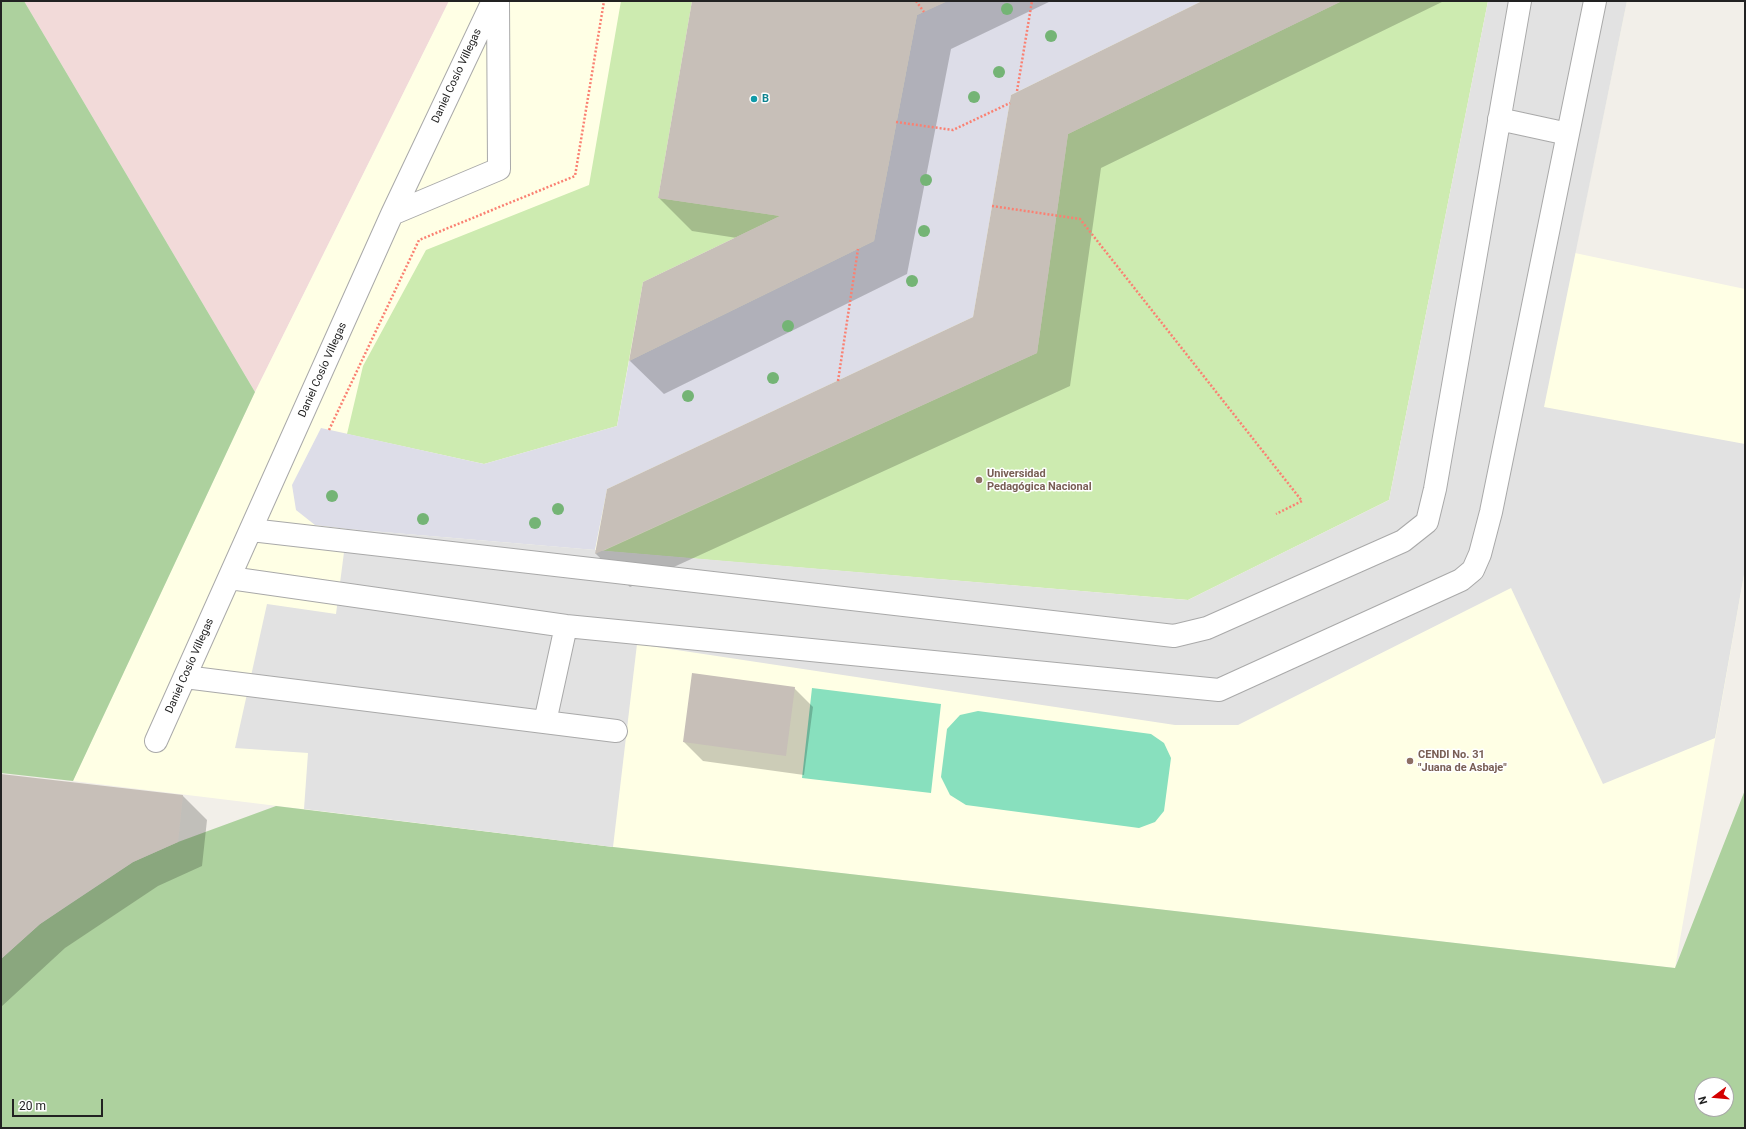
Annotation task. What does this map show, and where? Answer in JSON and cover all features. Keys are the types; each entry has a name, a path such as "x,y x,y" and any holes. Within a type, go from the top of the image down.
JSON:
{"lane":[{"name":"Daniel Cosío Villegas","path":"156,741 392,214 493,1"},
{"path":"392,214 499,169 498,1"},
{"path":"251,530 1174,636 1207,628 1403,541 1426,522 1435,488 1520,1"},
{"path":"230,578 566,626 1219,690 1461,580 1473,570 1480,554 1491,512 1595,1"},
{"path":"1499,119 1568,134"},
{"path":"545,722 566,626"},
{"path":"184,677 616,731"}],"path":[{"path":"329,430 419,240 575,176 604,1"},
{"path":"916,1 924,12"},
{"path":"1017,91 1032,1"},
{"path":"896,122 953,130 1010,104"},
{"path":"992,206 1080,219 1302,501 1276,514"},
{"path":"838,381 858,249"}],"shaded area":[{"path":"24,1 449,1 255,392"},
{"name":"Universidad Pedagógica Nacional","path":"449,1 1627,1 1575,253 1745,289 1745,569 1675,968 613,847 73,781 255,392"},
{"path":"947,1 1202,1 1011,95 973,317 607,489 595,550 315,525 296,510 292,485 321,428 484,464 617,426 629,361 874,241 917,15"},
{"path":"1488,1 1627,1 1544,407 1745,444 1745,569 1715,738 1603,784 1511,588 1238,725 1175,725 637,644 613,847 304,809 308,753 235,748 267,604 336,614 347,529 1188,600 1389,500"}],"green space":[{"path":"1,1 24,1 255,392 73,781 1,773"},
{"path":"621,1 692,1 658,198 780,216 643,282 617,426 484,464 347,434 363,366 426,250 589,185"},
{"path":"1342,1 1488,1 1389,500 1188,600 603,551 1037,353 1068,134"},
{"path":"812,688 941,704 931,793 802,778"},
{"path":"978,711 1151,734 1164,743 1171,758 1164,811 1155,822 1139,828 966,805 950,795 941,777 947,729 960,715"},
{"path":"1745,790 1745,1128 1,1128 1,959 40,924 133,862 178,842 276,806 613,847 1675,968"}],"building":[{"path":"692,1 948,1 917,15 874,241 629,361 643,282 780,216 658,198"},
{"path":"1202,1 1342,1 1068,134 1037,353 595,554 607,489 973,317 1011,95"},
{"path":"692,673 795,687 786,756 683,742"},
{"path":"1,774 183,795 178,842 133,862 40,924 1,959"}],"place":[{"name":"B","path":"754,99"},
{"name":"Universidad Pedagógica Nacional","path":"979,480"},
{"name":"CENDI No. 31 \"Juana de Asbaje\"","path":"1410,761"}]}
